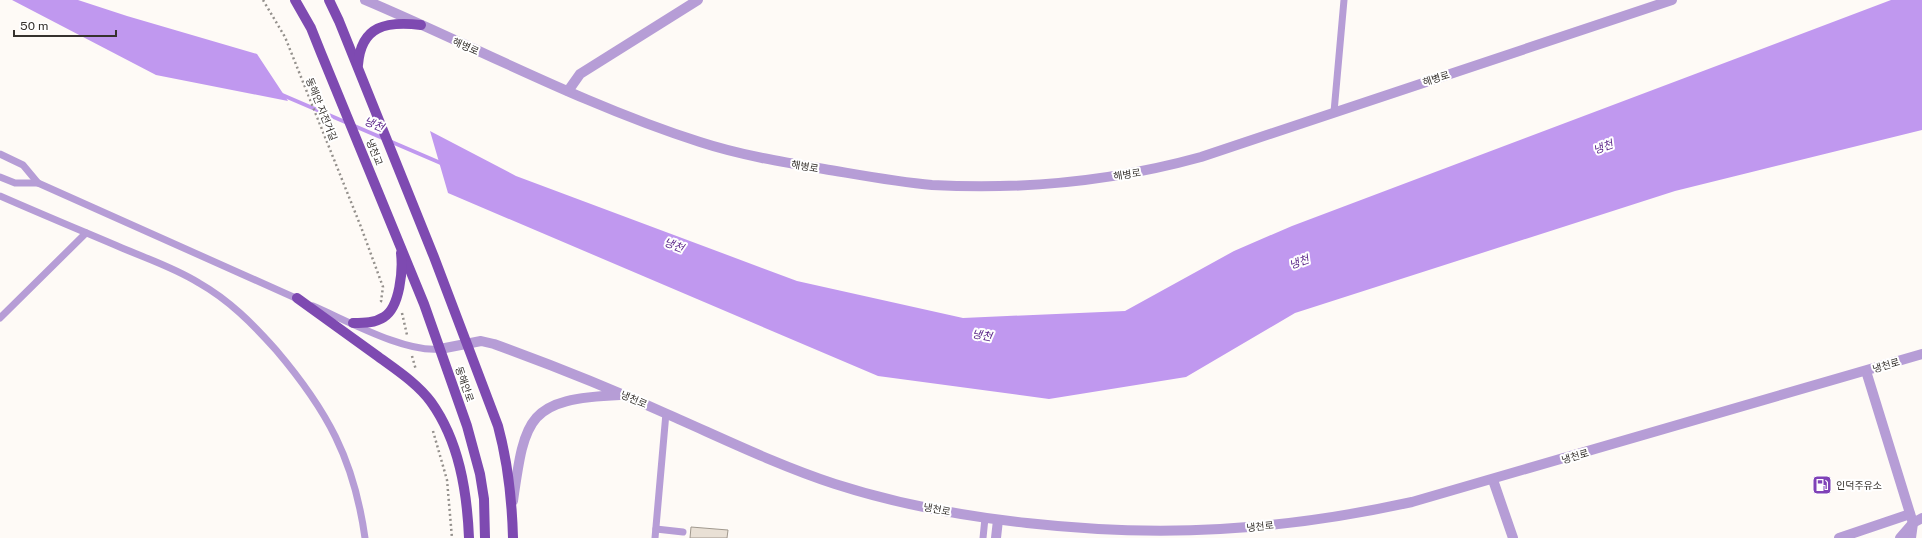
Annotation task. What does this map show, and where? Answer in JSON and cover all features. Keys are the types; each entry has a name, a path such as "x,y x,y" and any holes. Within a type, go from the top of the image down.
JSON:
{"main road":[{"name":"냉천교","path":"329,0 434,257"},
{"name":"냉천교","path":"296,2 314,34 399,243"},
{"path":"358,68 359,53 362,44 372,32 391,24 404,23 421,25"},
{"path":"353,323 372,322 389,314 393,306 400,281 401,256 399,243"},
{"name":"동해안로","path":"399,243 440,349 476,456 484,499 485,538"},
{"name":"동해안로","path":"434,257 498,426 507,467 512,505 513,538"},
{"path":"297,298 398,372 430,401 442,420 458,460 465,488 469,538"}],"street":[{"name":"해병로","path":"365,0 568,91 658,128 729,150 798,165 894,181 964,186 1038,185 1074,182 1143,172 1208,155 1672,0"},
{"path":"568,91 580,74 698,0"},
{"name":"냉천로","path":"440,349 467,342 481,341 494,344 624,395 744,448 832,483 900,502 998,520 1072,528 1139,532 1248,528 1295,523 1412,502 1493,480 1922,354"},
{"path":"1866,370 1915,518 1911,538"},
{"path":"512,505 525,434 532,422 542,411 551,405 573,399 624,395"},
{"path":"1493,480 1512,538"},
{"path":"1839,538 1915,518"},
{"path":"1900,538 1915,518"},
{"path":"996,538 998,520"}],"lane":[{"path":"1334,112 1344,0"},
{"path":"0,154 23,165 38,184"},
{"path":"0,177 15,183 38,184 410,347 430,350 440,349"},
{"path":"0,196 198,282 229,303 260,332 316,401 331,426 341,448 356,492 365,538"},
{"path":"0,318 86,233"},
{"path":"655,538 666,413"},
{"path":"983,538 985,518"},
{"path":"656,529 683,532"}],"path":[{"name":"동해안 자전거길","path":"263,0 285,37 361,227"}],"water":[{"path":"12,0 78,0 257,54 288,101 156,75"},
{"path":"1891,0 1922,0 1922,130 1675,191 1295,313 1186,377 1049,399 878,376 448,193 430,131 516,176 797,281 963,318 1125,311 1234,251 1292,226"}],"building":[{"path":"691,527 728,530 727,538 690,538"}],"waterway":[{"name":"냉천","path":"280,94 443,164"}],"place":[{"name":"인덕주유소","path":"1822,485"}]}
